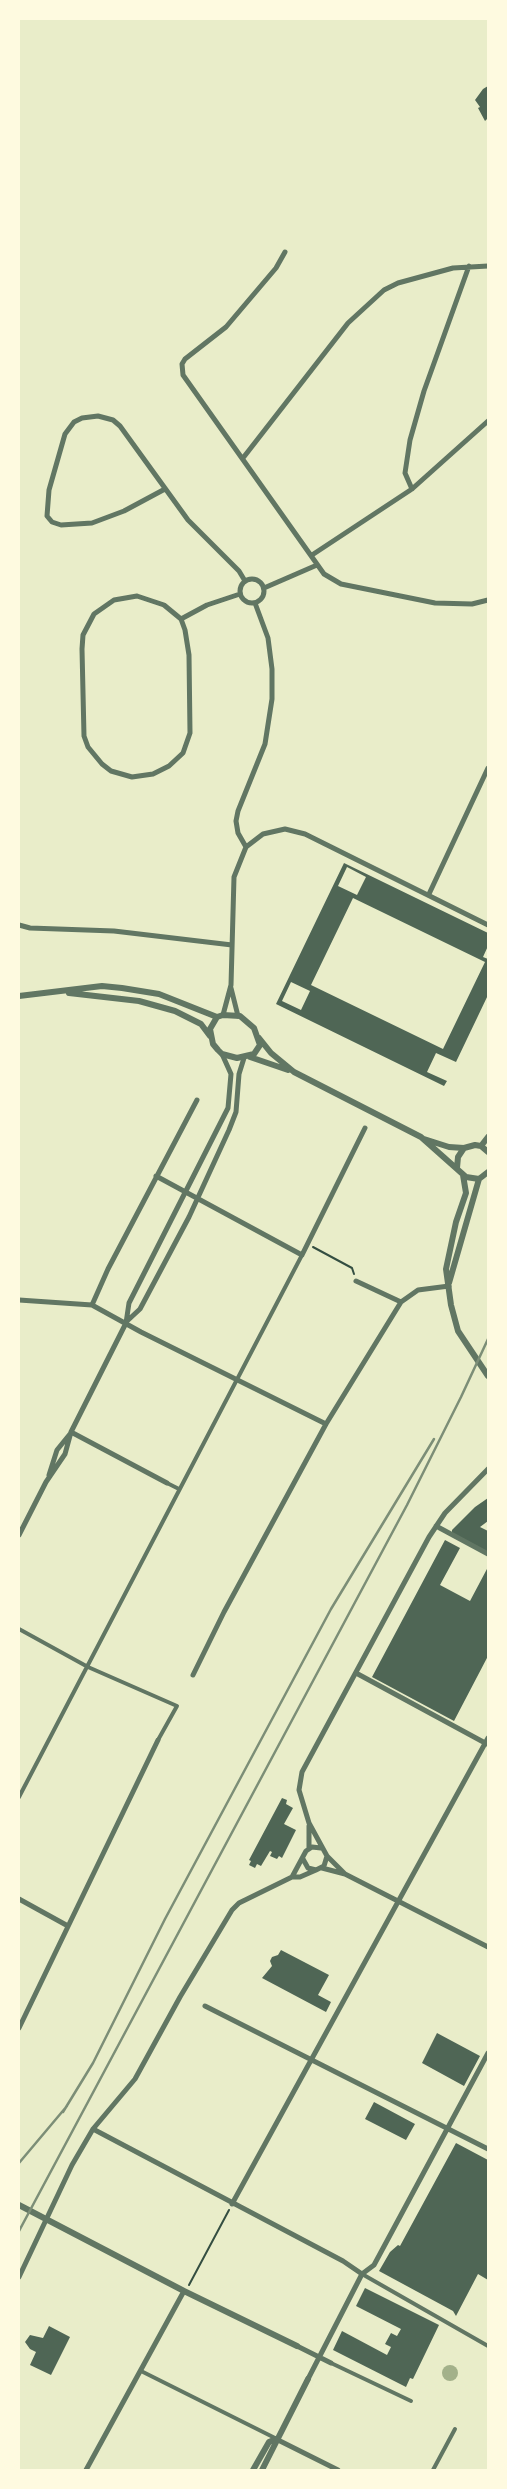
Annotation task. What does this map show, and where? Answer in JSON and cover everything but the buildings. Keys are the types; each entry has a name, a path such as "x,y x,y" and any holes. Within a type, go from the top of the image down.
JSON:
{"street":[{"path":"284,252 265,281 226,327 185,359 181,367 183,375 244,458 324,574 341,584 440,603 472,604 488,600"},
{"path":"412,489 405,473 410,440 424,391 469,266"},
{"path":"244,458 348,322 384,290 398,283 453,268 488,266"},
{"path":"165,489 124,511 92,522 61,525 52,522 47,516 49,490 61,444 70,427 82,418 98,416 116,423 165,489 188,520 239,571 245,581"},
{"path":"312,555 412,489 488,421"},
{"path":"264,588 317,565"},
{"path":"245,581 256,580 264,588"},
{"path":"245,581 240,589 240,594 244,601 255,603 263,597 264,588"},
{"path":"181,619 207,605 240,594"},
{"path":"137,596 164,605 181,619 188,641 189,664 190,734 183,753 169,766 153,774 132,777 111,771 94,756 84,736 82,649 83,635 88,623 94,614 114,600 137,596"},
{"path":"246,847 238,833 236,822 238,811 265,744 272,698 272,669 268,638 255,603"},
{"path":"428,894 488,768"},
{"path":"238,1016 231,985 234,877 246,847 263,834 273,830 295,830 488,925"},
{"path":"19,925 30,928 114,931 232,945"},
{"path":"210,1036 210,1030 220,1016 231,985"},
{"path":"19,996 102,986 142,990 159,994 220,1016 238,1016 251,1024 271,1053 294,1072"},
{"path":"19,1536 46,1482 65,1454 72,1432 126,1323 129,1303 228,1108 231,1074 222,1054 201,1024 175,1011 139,1002 58,992"},
{"path":"126,1323 140,1309 198,1198 236,1112 238,1074 247,1057 257,1050 259,1038"},
{"path":"222,1054 247,1057 294,1072 421,1138 449,1147 480,1146 488,1152"},
{"path":"92,1305 108,1269 197,1100"},
{"path":"19,1797 302,1255 365,1128"},
{"path":"480,1146 488,1137"},
{"path":"421,1138 463,1175 469,1179 479,1179"},
{"path":"457,1168 458,1157 464,1148"},
{"path":"448,1286 479,1179 488,1172"},
{"path":"463,1175 466,1193 450,1247 446,1268 448,1286 453,1317 458,1331 488,1376"},
{"path":"156,1176 302,1255"},
{"path":"356,1281 401,1302"},
{"path":"194,1676 224,1612 326,1424 401,1302 418,1290 448,1286"},
{"path":"19,1300 92,1305 326,1424"},
{"path":"46,1482 57,1450 72,1432"},
{"path":"72,1432 179,1489"},
{"path":"346,1874 327,1856 310,1823 299,1790 302,1772 436,1526 445,1513 488,1468"},
{"path":"436,1526 488,1554"},
{"path":"19,1629 88,1667 177,1706 158,1740 19,2028"},
{"path":"232,2204 313,2060 333,2017 400,1901 487,1742 356,1673"},
{"path":"292,1877 309,1848 310,1823"},
{"path":"309,1848 315,1846 322,1848"},
{"path":"19,2277 72,2165 93,2129 136,2079 180,1997 232,1910 239,1903 292,1877 300,1877 319,1869 326,1863 327,1856"},
{"path":"303,1859 308,1868 346,1874 488,1947"},
{"path":"19,1899 68,1926"},
{"path":"205,2006 234,2023 313,2060 488,2149"},
{"path":"262,2470 275,2446 276,2439 362,2274 374,2265 488,2053"},
{"path":"93,2129 343,2261 362,2274 488,2346"},
{"path":"19,2205 184,2291 411,2401"},
{"path":"86,2470 184,2291"},
{"path":"141,2371 338,2470"},
{"path":"432,2470 455,2429"},
{"path":"253,2470 269,2442 276,2439"}],"path":[{"path":"307,1244 352,1268 356,1281"},
{"path":"184,2291 232,2204"}],"shaded area":[{"path":"450,2365 458,2373 450,2381 442,2373"}],"railway":[{"path":"19,2231 407,1505 488,1339"},
{"path":"63,2112 93,2063 165,1919 331,1609 434,1439"},
{"path":"19,2163 67,2106"}]}
